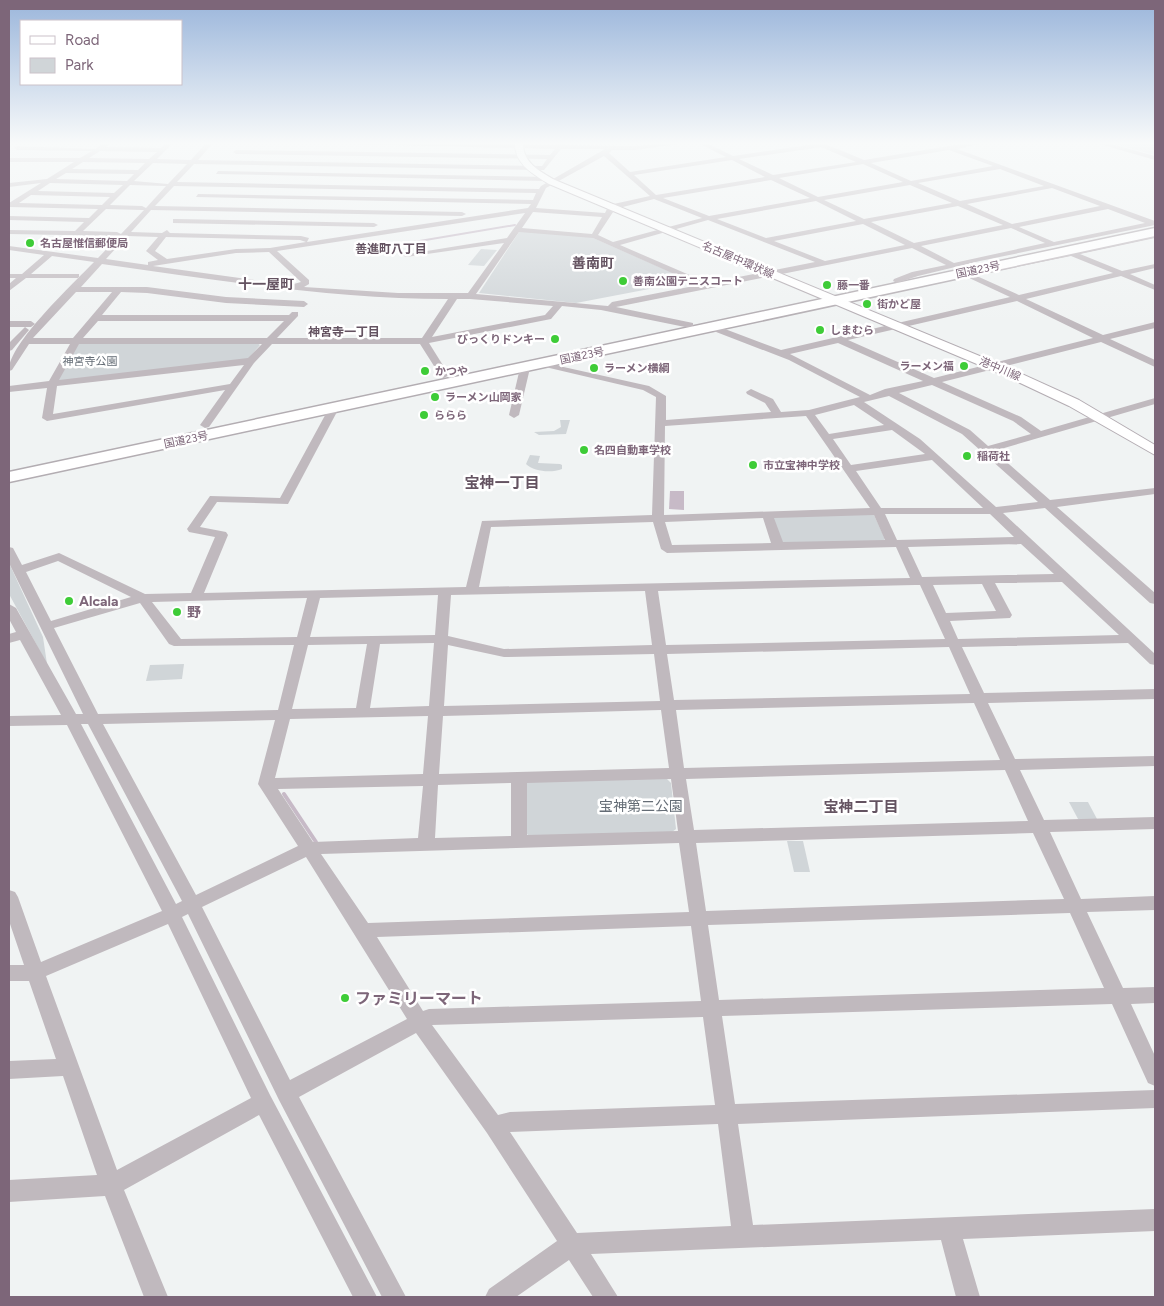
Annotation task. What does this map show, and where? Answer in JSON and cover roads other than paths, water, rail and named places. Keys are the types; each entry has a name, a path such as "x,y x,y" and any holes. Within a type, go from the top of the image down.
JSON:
{"highway":[{"name":"国道23号","path":"9,477 714,328 831,299 995,264 1155,226"},
{"name":"国道23号","path":"9,466 690,325 831,299"}],"main road":[{"name":"名古屋中環状線","path":"593,203 609,211 665,230 831,299"},
{"name":"港中川線","path":"831,299 1074,402 1155,451"}],"street":[{"path":"70,206 74,203"},
{"path":"77,233 109,203"},
{"path":"9,368 26,341 74,289 97,260 151,203"},
{"path":"166,262 150,251 192,203"},
{"path":"236,251 234,242 268,203"},
{"path":"368,235 387,203"},
{"path":"488,215 492,203"},
{"path":"501,203 609,211 635,203"},
{"path":"470,296 534,203"},
{"path":"670,203 824,263"},
{"path":"613,244 708,218 794,203"},
{"path":"824,203 955,266"},
{"path":"766,240 964,203"},
{"path":"1097,203 1155,226"},
{"path":"10,204 488,215"},
{"path":"958,204 1053,244"},
{"path":"137,266 236,251 271,250 314,244 532,206"},
{"path":"601,307 1108,207"},
{"path":"594,236 609,211"},
{"path":"9,218 91,220"},
{"path":"176,221 374,226"},
{"path":"901,283 914,274 1053,244 1155,226"},
{"path":"516,230 594,236 707,286"},
{"path":"9,232 301,238 314,244"},
{"path":"901,283 970,275 1155,236"},
{"path":"406,255 509,240"},
{"path":"9,248 296,288 398,296 470,296 601,307 648,314 690,325"},
{"path":"271,250 285,265 306,282 296,288"},
{"path":"1074,254 1155,288"},
{"path":"9,288 49,255"},
{"path":"9,348 76,276 97,260"},
{"path":"782,352 1155,266"},
{"path":"147,290 173,272"},
{"path":"970,275 1155,364"},
{"path":"9,276 19,278 76,276"},
{"path":"74,289 147,290 226,300 304,304"},
{"path":"119,289 76,341 52,384 47,418 233,386"},
{"path":"205,426 251,361 318,290"},
{"path":"424,340 454,296"},
{"path":"188,341 226,300"},
{"path":"26,341 424,340 548,318 559,304"},
{"path":"95,318 291,318"},
{"path":"9,324 31,324"},
{"path":"662,423 809,412 1155,325"},
{"path":"714,328 782,352 822,370 867,397"},
{"path":"837,339 1017,419 1039,434"},
{"path":"424,340 444,375"},
{"path":"9,389 251,361"},
{"path":"544,364 646,388 661,396 662,423 658,517 667,549 1024,540"},
{"path":"514,415 525,368"},
{"path":"888,391 966,432 1153,595"},
{"path":"751,392 770,400 778,415"},
{"path":"854,400 895,426 934,456 1155,662"},
{"path":"986,450 1155,401"},
{"path":"196,597 222,535 193,529 214,498 284,502 334,408"},
{"path":"809,412 878,511 942,617 1155,1077"},
{"path":"826,437 895,426"},
{"path":"848,469 934,456"},
{"path":"471,592 486,524 658,517 992,510 1155,491"},
{"path":"768,514 778,546"},
{"path":"9,551 93,719 192,904 286,1093 394,1297"},
{"path":"19,570 59,557 143,598 174,641 179,643 441,639 504,652 1130,639"},
{"path":"48,626 143,598 1064,578"},
{"path":"942,617 1005,614 986,580"},
{"path":"651,588 744,1237"},
{"path":"426,844 445,592"},
{"path":"314,595 266,784 363,930 419,1021 494,1126 606,1297"},
{"path":"9,608 15,636 71,719 172,914 263,1102 364,1297"},
{"path":"362,713 374,640"},
{"path":"9,721 1155,694"},
{"path":"266,784 1155,761"},
{"path":"519,778 520,841"},
{"path":"9,974 34,973 172,914 309,848 1155,823"},
{"path":"9,898 34,973 70,1067 111,1185 156,1297"},
{"path":"363,930 699,917 1155,903"},
{"path":"286,1093 419,1021 430,1017 1155,995"},
{"path":"9,1070 70,1067"},
{"path":"494,1126 510,1122 1155,1099"},
{"path":"9,1191 111,1185 263,1102"},
{"path":"496,1297 572,1244 1155,1220"},
{"path":"949,1228 968,1297"}],"waterway":[{"path":"384,247 515,225"},
{"path":"284,794 316,842"}],"place":[{"name":"名古屋惟信郵便局","path":"30,243"},
{"name":"善南公園テニスコート","path":"623,281"},
{"name":"藤一番","path":"827,285"},
{"name":"街かど屋","path":"867,304"},
{"name":"しまむら","path":"820,330"},
{"name":"びっくりドンキー","path":"555,339"},
{"name":"ラーメン福","path":"964,366"},
{"name":"ラーメン横綱","path":"594,368"},
{"name":"かつや","path":"425,371"},
{"name":"ラーメン山岡家","path":"435,397"},
{"name":"ららら","path":"424,415"},
{"name":"名四自動車学校","path":"584,450"},
{"name":"稲荷社","path":"967,456"},
{"name":"市立宝神中学校","path":"753,465"},
{"name":"Alcala","path":"69,601"},
{"name":"野","path":"177,612"},
{"name":"ファミリーマート","path":"345,998"}],"district":[{"name":"善進町八丁目","path":"391,249"},
{"name":"善南町","path":"593,263"},
{"name":"十一屋町","path":"266,284"},
{"name":"神宮寺一丁目","path":"344,332"},
{"name":"宝神一丁目","path":"502,483"},
{"name":"宝神二丁目","path":"861,807"}],"park label":[{"name":"神宮寺公園","path":"90,361"},
{"name":"宝神第二公園","path":"641,806"}]}
